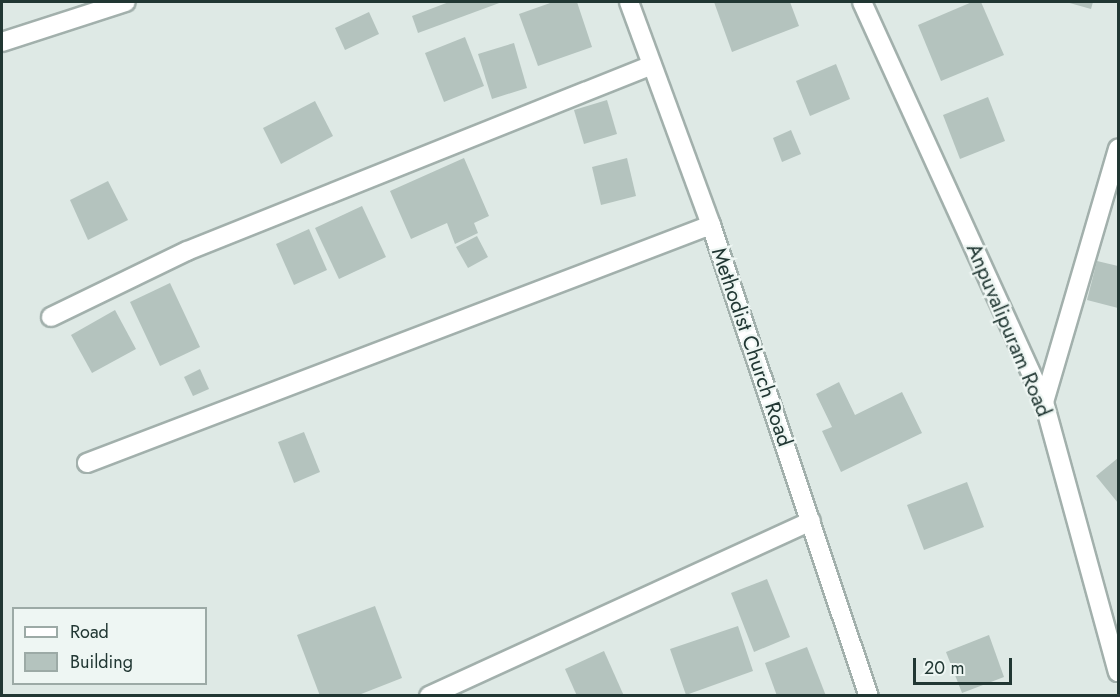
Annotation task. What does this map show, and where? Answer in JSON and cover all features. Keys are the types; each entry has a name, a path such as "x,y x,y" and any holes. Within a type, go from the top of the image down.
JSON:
{"street":[{"path":"2,42 126,2"},
{"name":"Methodist Church Road","path":"629,2 711,225 869,696"},
{"name":"Anpuvalipuram Road","path":"862,2 1044,402 1119,672"},
{"path":"51,317 187,251 651,65"},
{"path":"1044,402 1119,149"},
{"path":"87,463 711,225"},
{"path":"429,696 811,521"}],"building":[{"path":"449,2 502,2 418,33 412,16"},
{"path":"553,2 577,2 592,47 538,66 519,14"},
{"path":"714,2 790,2 799,26 732,52"},
{"path":"972,2 981,2 1004,55 941,81 918,25"},
{"path":"1066,2 1093,2 1091,9"},
{"path":"369,12 379,34 345,50 335,28"},
{"path":"465,37 484,86 444,102 425,53"},
{"path":"514,43 527,88 492,99 478,54"},
{"path":"836,64 850,99 810,116 796,81"},
{"path":"988,97 1005,141 960,159 943,115"},
{"path":"607,100 617,134 584,144 574,110"},
{"path":"315,101 333,136 281,164 263,128"},
{"path":"791,130 801,154 782,162 773,138"},
{"path":"464,158 489,216 474,223 478,233 455,244 447,223 411,239 390,191"},
{"path":"627,158 636,196 601,205 592,167"},
{"path":"108,181 128,220 88,240 70,200"},
{"path":"362,206 386,257 339,279 315,228"},
{"path":"309,229 327,270 294,285 276,244"},
{"path":"477,236 488,257 468,268 456,247"},
{"path":"1097,261 1118,266 1118,308 1087,300"},
{"path":"170,283 200,347 160,366 130,302"},
{"path":"115,310 136,349 92,373 71,335"},
{"path":"200,369 209,389 193,396 184,377"},
{"path":"839,382 855,415 902,392 922,433 841,472 822,431 832,427 816,394"},
{"path":"304,432 320,472 294,483 278,442"},
{"path":"1118,458 1118,503 1096,476"},
{"path":"967,482 984,527 924,550 907,505"},
{"path":"767,579 790,637 754,652 731,593"},
{"path":"375,606 402,678 356,696 320,696 297,635"},
{"path":"738,626 753,671 686,695 670,649"},
{"path":"989,635 1004,677 962,693 946,652"},
{"path":"807,647 826,696 777,696 765,663"},
{"path":"604,651 624,696 577,696 565,669"}]}
